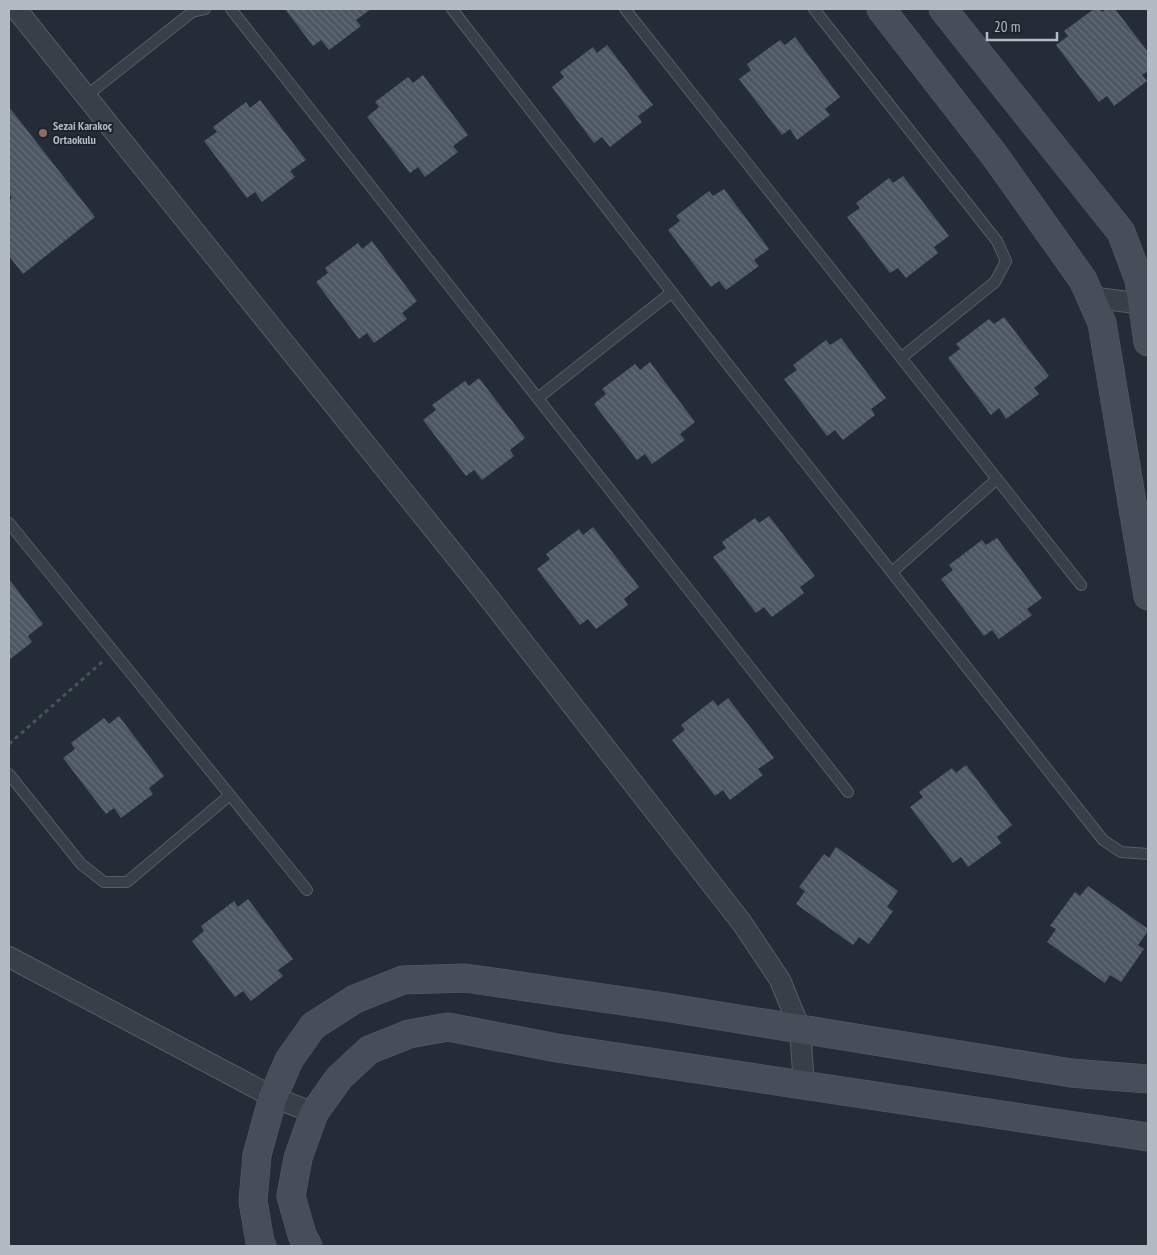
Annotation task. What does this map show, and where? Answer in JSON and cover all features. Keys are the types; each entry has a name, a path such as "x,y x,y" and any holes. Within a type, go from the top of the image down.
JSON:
{"street":[{"path":"16,9 477,583 742,924 780,980 800,1029 804,1085"},
{"path":"881,9 995,156 1083,280 1102,322 1148,596"},
{"path":"943,9 1121,232 1146,304 1148,342"},
{"path":"1090,297 1146,304"},
{"path":"9,957 273,1097 314,1113"},
{"path":"262,1246 253,1201 256,1155 273,1097 289,1060 313,1026 354,999 403,980 465,978 665,1007 1071,1073 1148,1079"},
{"path":"308,1246 302,1235 291,1196 298,1158 314,1113 339,1078 370,1050 409,1034 448,1027 557,1048 1148,1137"}],"lane":[{"path":"86,96 192,12 206,9"},
{"path":"231,9 848,792"},
{"path":"452,9 1103,840 1121,852 1148,854"},
{"path":"626,9 1081,586"},
{"path":"814,9 997,241 1006,261 995,282 901,358"},
{"path":"538,398 672,292"},
{"path":"892,572 997,479"},
{"path":"9,523 307,890"},
{"path":"9,774 81,864 104,882 127,882 230,795"}],"path":[{"path":"9,744 114,652"}],"building":[{"path":"285,9 371,9 356,20 361,26 329,50 321,40 313,46"},
{"path":"1094,9 1099,9 1102,12 1106,9 1115,9 1148,52 1148,71 1142,75 1147,81 1114,106 1107,96 1099,102 1056,45 1068,36 1064,31"},
{"path":"795,37 840,97 825,109 830,115 797,140 790,129 782,135 739,79 751,70 747,64 780,40 785,45"},
{"path":"607,45 653,105 638,116 642,122 610,147 602,137 594,143 552,87 564,77 560,72 593,47 597,53"},
{"path":"423,75 468,135 453,146 458,152 425,177 418,167 410,173 367,117 379,107 375,102 408,77 413,83"},
{"path":"260,100 306,160 290,171 295,177 262,202 255,192 247,198 204,141 217,132 213,127 246,102 250,108"},
{"path":"9,107 95,217 23,274 9,256 9,201 12,198 9,194"},
{"path":"903,176 949,236 934,247 938,253 906,278 898,268 890,273 847,217 860,208 856,203 889,178 893,183"},
{"path":"724,189 769,249 754,260 759,266 726,290 719,281 711,287 668,230 680,221 676,216 709,191 713,196"},
{"path":"372,241 417,301 402,313 407,319 374,343 367,333 359,339 316,282 328,273 325,268 358,243 362,249"},
{"path":"1004,317 1049,376 1034,388 1039,394 1006,419 999,408 991,415 948,358 960,349 956,344 989,319 994,324"},
{"path":"841,338 886,398 871,409 875,415 843,440 835,430 827,436 784,379 797,370 793,365 826,340 830,345"},
{"path":"650,362 695,422 680,434 685,440 652,464 645,454 637,460 594,404 606,394 602,389 635,364 640,370"},
{"path":"479,378 525,438 510,450 514,456 482,480 474,470 466,476 423,420 436,410 432,405 465,381 469,386"},
{"path":"769,516 815,576 800,587 804,593 772,617 764,607 756,613 713,557 726,548 722,542 755,518 759,523"},
{"path":"593,527 639,587 624,599 628,605 596,629 588,619 580,625 537,569 550,559 546,554 579,529 583,535"},
{"path":"997,538 1042,598 1027,609 1032,615 999,639 992,630 984,636 941,579 953,570 949,565 982,540 986,545"},
{"path":"9,579 43,624 28,636 32,642 9,660"},
{"path":"728,698 774,758 758,769 763,775 730,800 723,790 715,796 672,740 685,730 681,725 713,700 718,706"},
{"path":"119,716 164,776 149,788 153,794 121,818 114,808 106,814 63,758 75,749 71,743 104,718 109,724"},
{"path":"966,765 1012,825 997,837 1001,843 968,867 961,857 953,863 910,807 923,797 919,792 952,768 956,773"},
{"path":"836,847 898,891 887,907 893,911 869,944 859,937 853,945 796,904 805,891 799,887 824,854 829,858"},
{"path":"1088,886 1148,929 1138,945 1144,949 1121,982 1110,975 1105,983 1047,942 1056,929 1050,926 1075,892 1080,896"},
{"path":"248,899 293,959 278,970 283,976 251,1001 243,991 235,997 192,941 204,931 201,926 234,901 238,907"}],"place":[{"name":"Sezai Karakoç Ortaokulu","path":"43,133"}]}
